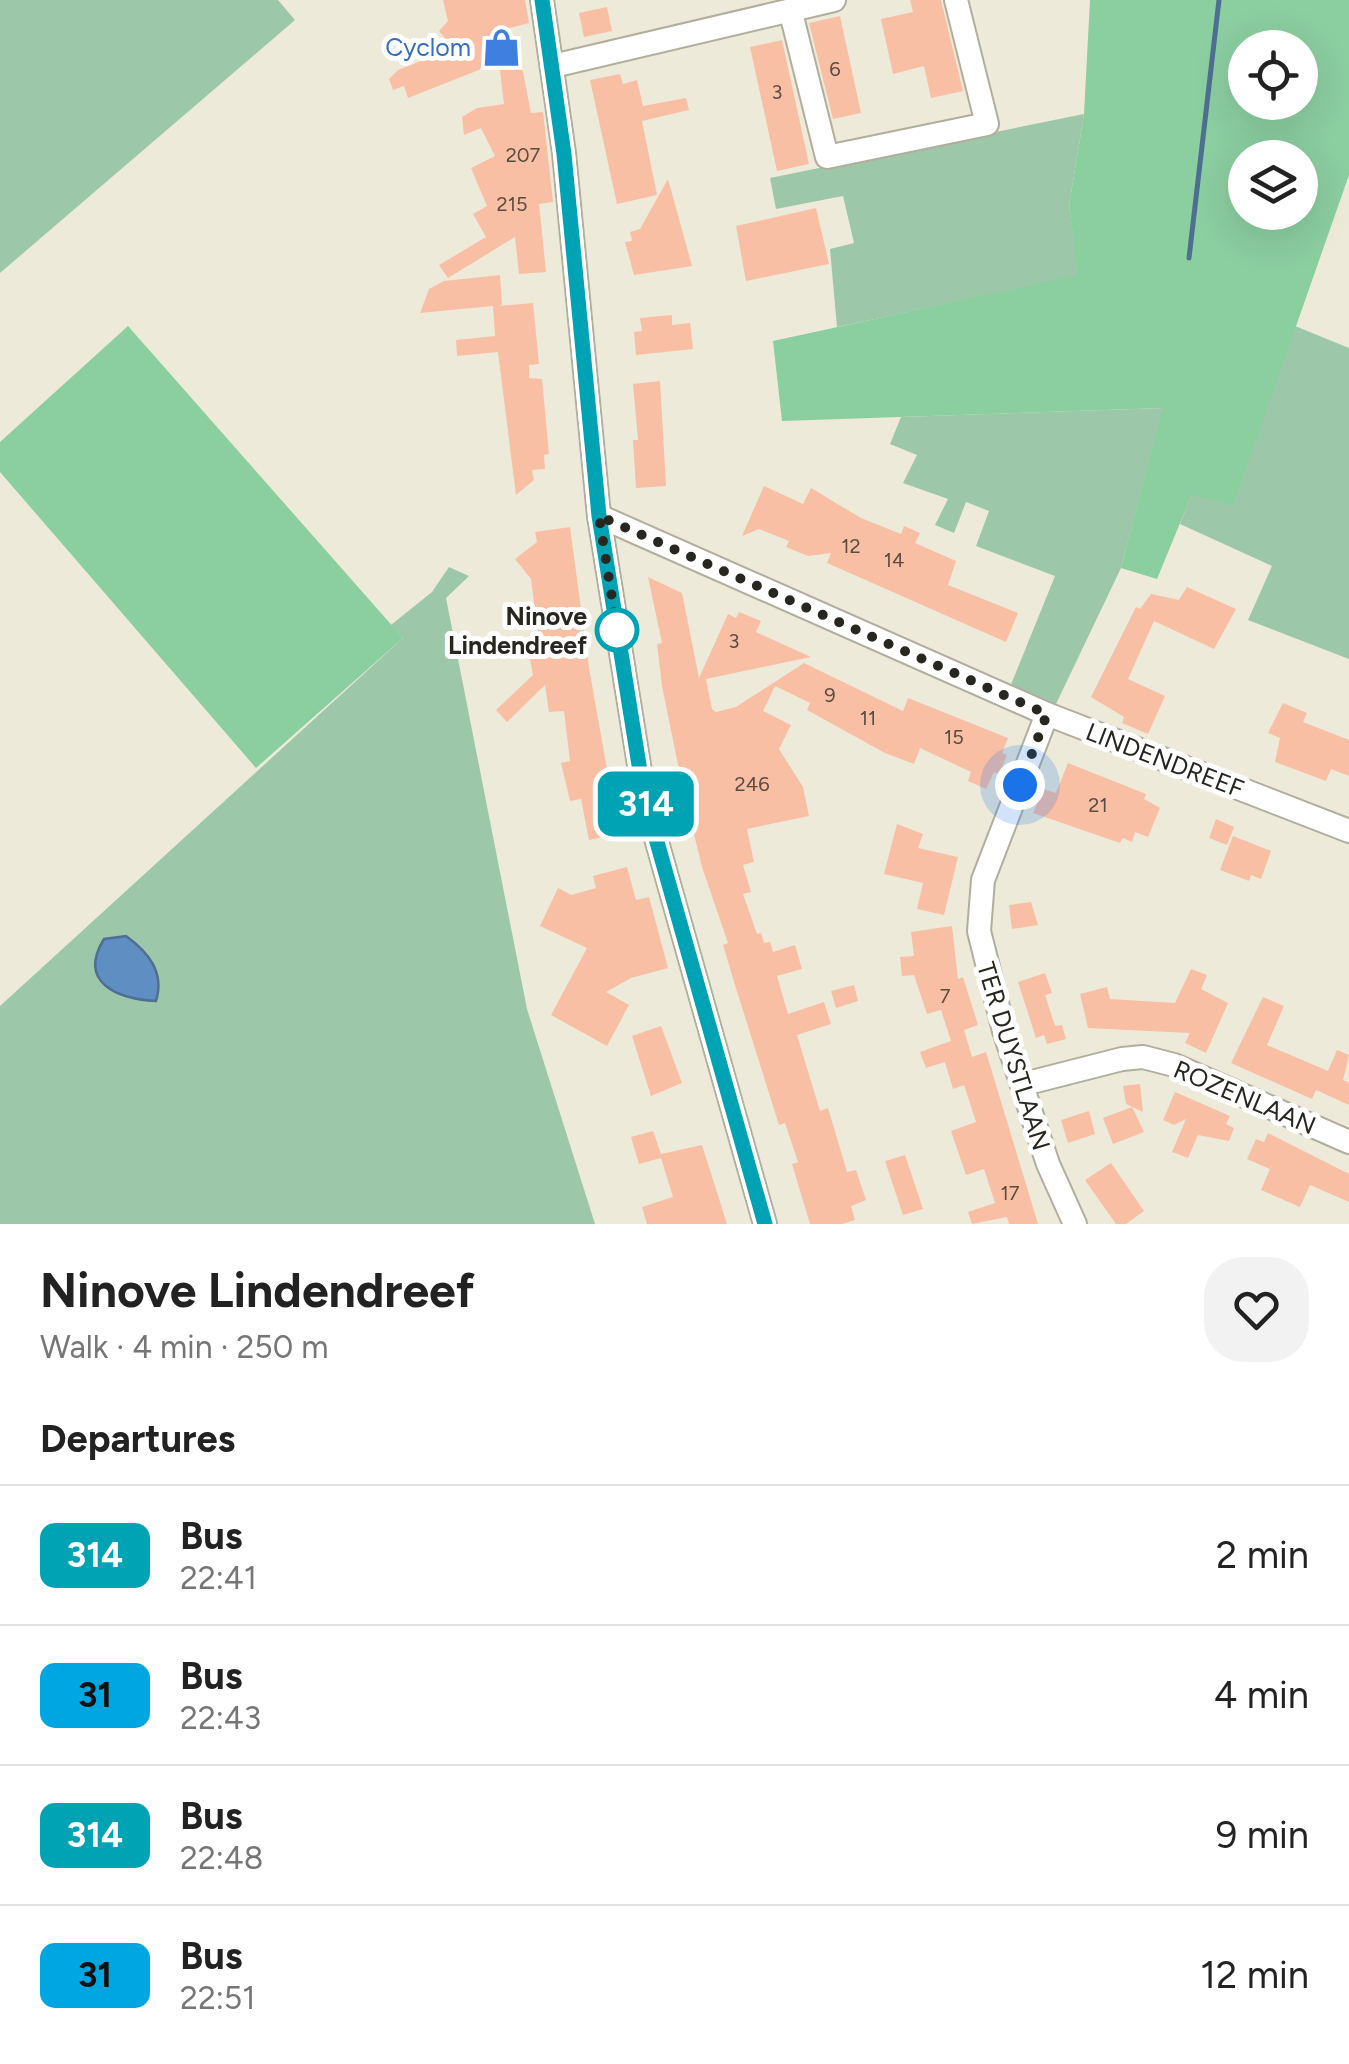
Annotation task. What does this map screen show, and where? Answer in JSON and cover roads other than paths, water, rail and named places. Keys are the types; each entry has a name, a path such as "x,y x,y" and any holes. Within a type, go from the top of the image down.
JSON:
{"street":[{"path":"542,0 553,66 599,516 644,796 765,1224"},
{"path":"791,13 827,156 987,124 956,0"},
{"path":"553,66 791,13 826,1"},
{"name":"LINDENDREEF","path":"599,516 1047,714 1349,831"},
{"name":"TER DUYSTLAAN","path":"1047,714 992,855 979,905 982,956 1048,1164 1075,1224"},
{"name":"ROZENLAAN","path":"1024,1084 1143,1058 1174,1065 1349,1142"}],"water":[{"path":"126,936 153,964 158,981 156,1001 116,992 99,977 95,967 104,939"}],"waterway":[{"path":"1189,258 1219,0"}],"place":[{"name":"Cyclom","path":"501,47"},
{"name":"Ninove Lindendreef","path":"617,630"}]}
